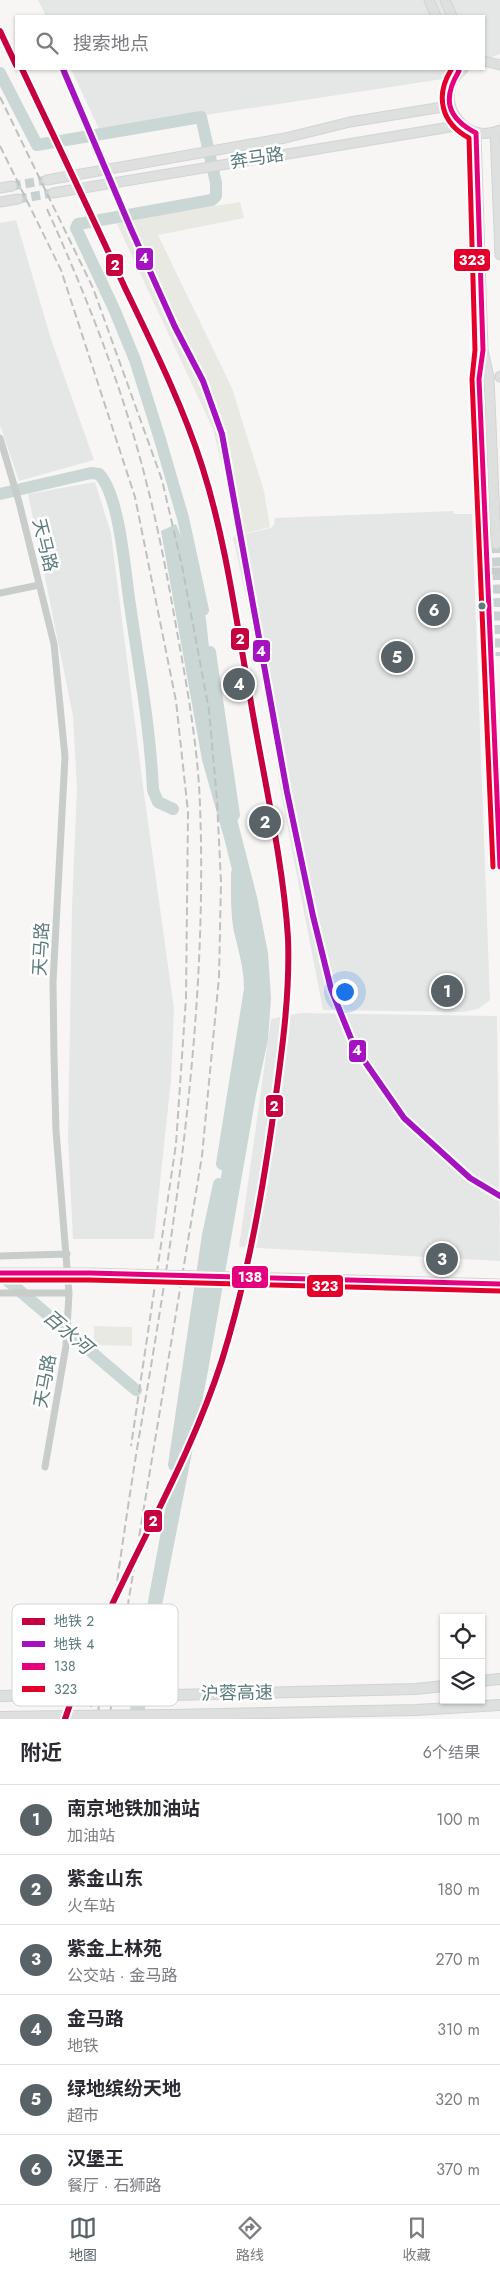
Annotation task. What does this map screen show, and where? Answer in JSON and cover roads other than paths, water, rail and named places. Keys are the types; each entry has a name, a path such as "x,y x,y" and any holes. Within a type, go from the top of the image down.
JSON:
{"highway":[{"path":"485,1681 500,1679"},
{"name":"沪蓉高速","path":"178,1694 415,1689 440,1686"},
{"name":"沪蓉高速","path":"0,1717 171,1716 500,1706"}],"main road":[{"path":"429,0 436,15"},
{"path":"445,0 452,15"},
{"path":"485,61 500,65"},
{"path":"460,70 452,81 449,92 449,106 453,115 462,126 476,133 498,131 500,255"},
{"name":"奔马路","path":"47,180 285,138 350,122 449,106"},
{"name":"奔马路","path":"53,193 220,164 462,126"},
{"path":"476,133 483,350 489,377 496,544"},
{"path":"0,188 12,186"},
{"path":"0,202 18,198"},
{"path":"0,1273 90,1273 500,1284"}],"street":[{"path":"483,350 479,378 500,867"},
{"name":"天马路","path":"0,438 13,481 54,644 65,757 54,1000 56,1131 69,1293 66,1346 45,1467"},
{"path":"487,571 500,571"},
{"path":"0,593 39,585"},
{"path":"0,1256 67,1254"},
{"path":"0,1293 69,1293"}],"waterway":[{"path":"0,73 37,145 201,117 216,183 216,196 212,200 78,224 76,228 115,311 135,360 183,518 203,610"},
{"path":"0,494 91,473 99,474 106,485 117,517 124,555 147,720 153,790 158,802 173,809"},
{"path":"210,652 234,815"},
{"path":"222,1164 250,989 248,967 238,917 237,873"},
{"path":"174,1465 208,1235 219,1184"},
{"name":"百水河","path":"0,1274 136,1390"}],"tunnel":[{"path":"12,186 47,180"},
{"path":"18,199 53,193"},
{"path":"496,544 500,656"}],"railway":[{"path":"0,97 93,288 162,480 182,566 209,710 217,800 221,882 219,977 202,1156 128,1604"},
{"path":"0,146 61,270 135,497 176,701 188,812 186,998 176,1144 131,1446"},
{"path":"47,209 90,310 116,380 138,450 164,561 195,742 199,784 201,886 199,966 186,1126 176,1206 114,1604"},
{"path":"89,1719 91,1706"},
{"path":"97,1719 99,1706"},
{"path":"109,1719 111,1706"}],"metro line":[{"name":"2","path":"0,31 15,63"},
{"name":"2","path":"22,70 167,377 186,421 202,466 218,523 230,581 282,878 288,938 288,978 285,1017 271,1128 255,1228 232,1327 205,1406 186,1451 166,1496 112,1604"},
{"name":"4","path":"63,70 131,229 175,327 203,381 222,434 287,792 313,916 331,989 354,1046 404,1118 470,1178 500,1196"},
{"name":"2","path":"65,1719 70,1706"}],"place":[{"name":"汉堡王","path":"434,610"},
{"name":"绿地缤纷天地","path":"397,657"},
{"name":"金马路","path":"239,684"},
{"name":"紫金山东","path":"265,822"},
{"name":"南京地铁加油站","path":"447,991"},
{"name":"紫金上林苑","path":"442,1259"}]}
